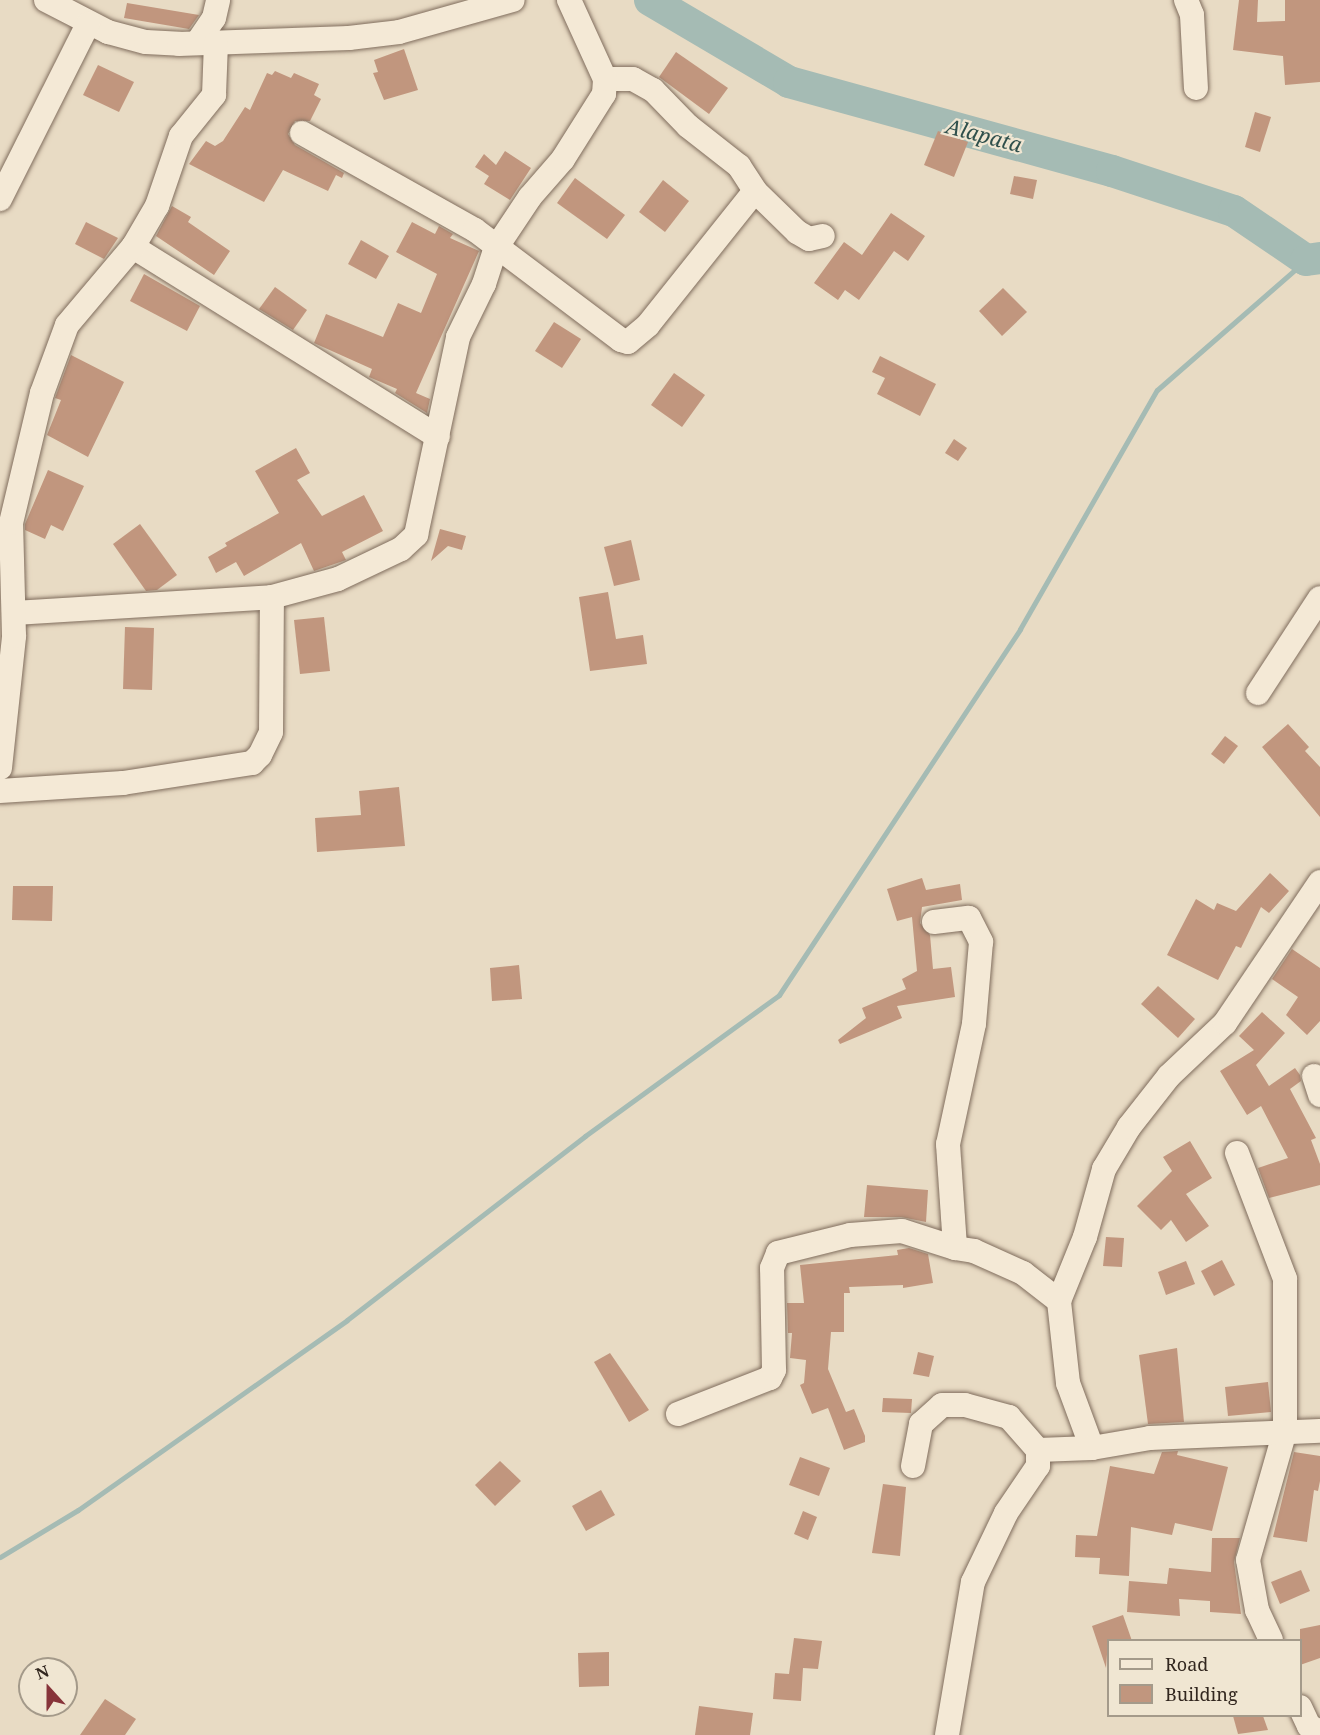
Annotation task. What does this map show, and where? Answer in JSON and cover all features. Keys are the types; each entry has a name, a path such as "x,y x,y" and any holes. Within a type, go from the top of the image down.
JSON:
{"street":[{"path":"46,0 88,24 146,42 207,43 349,38 399,32 513,0"},
{"path":"0,768 9,628 11,523 32,425 52,357 67,325 133,247 157,206 181,136 214,95 217,84 207,43 218,0"},
{"path":"9,628 272,597 338,579 401,549 416,535 458,337 484,285 496,248 595,111 604,94 605,79 569,0"},
{"path":"1186,0 1192,15 1196,88"},
{"path":"0,199 88,24"},
{"path":"605,79 633,80 653,90 688,126 740,166 755,191 797,232 809,239 824,236"},
{"path":"302,133 467,225 621,340 628,342 648,325 755,191"},
{"path":"133,247 438,437"},
{"path":"0,791 123,783 252,763 260,755 270,732 272,597"},
{"path":"1258,693 1320,598"},
{"path":"1092,1448 1068,1383 1059,1300 1085,1237 1104,1169 1129,1126 1169,1076 1225,1023 1320,882"},
{"path":"934,922 960,916 969,918 981,942 974,1024 948,1144 955,1248"},
{"path":"1237,1153 1285,1279 1285,1431 1248,1560 1257,1611 1270,1639"},
{"path":"678,1414 770,1378 774,1370 772,1268 778,1253 850,1235 902,1231 955,1248 974,1251 1023,1273 1059,1300"},
{"path":"912,1466 921,1424 942,1405 965,1405 1009,1417 1038,1450 1038,1466 1006,1513 973,1582 947,1735"},
{"path":"1038,1450 1092,1448 1150,1438 1320,1431"},
{"path":"1302,1711 1309,1726 1320,1732"}],"building":[{"path":"1239,0 1258,0 1257,22 1285,21 1285,0 1320,0 1320,82 1285,85 1283,56 1233,50"},
{"path":"127,3 199,15 189,29 124,18"},
{"path":"404,49 418,90 384,100 373,73 378,72 374,60"},
{"path":"676,52 728,88 709,114 659,77"},
{"path":"98,65 134,82 119,112 83,95"},
{"path":"275,71 291,78 294,73 319,84 314,95 321,99 310,121 295,121 288,134 295,145 344,173 342,178 336,175 328,191 283,170 264,202 189,164 206,141 215,146 223,141 245,107 250,110 267,73 272,75"},
{"path":"1255,112 1271,117 1260,152 1245,147"},
{"path":"938,131 968,142 954,177 924,165"},
{"path":"505,151 531,168 510,200 484,184 489,176 475,167 484,154 496,165"},
{"path":"1014,176 1037,180 1033,199 1010,194"},
{"path":"575,178 625,215 607,239 557,203"},
{"path":"663,180 689,201 665,232 639,212"},
{"path":"172,206 191,217 188,222 230,251 214,275 156,236"},
{"path":"891,213 925,236 908,261 894,251 859,300 845,290 838,300 814,283 844,242 862,255"},
{"path":"86,222 118,238 104,259 75,244"},
{"path":"412,222 435,234 439,226 453,234 450,238 479,251 416,393 430,399 427,413 395,393 397,389 369,377 372,369 314,343 326,314 383,337 398,303 421,313 437,274 396,252"},
{"path":"361,240 389,256 376,279 348,264"},
{"path":"144,274 200,306 187,331 130,301"},
{"path":"275,287 307,310 293,330 259,309"},
{"path":"1003,288 1027,312 1002,336 979,311"},
{"path":"554,322 581,339 562,368 535,351"},
{"path":"71,355 124,382 88,457 47,435 61,400 55,398"},
{"path":"880,356 936,384 920,416 877,394 885,378 872,372"},
{"path":"674,373 705,395 682,427 651,405"},
{"path":"954,439 967,448 958,461 945,453"},
{"path":"296,448 310,473 297,480 322,516 364,495 383,531 342,552 346,560 314,571 301,543 244,576 236,562 216,573 208,557 227,546 225,543 279,513 255,471"},
{"path":"48,470 84,486 63,531 51,525 45,539 25,530 25,524"},
{"path":"140,524 177,575 157,590 146,591 113,544"},
{"path":"440,529 466,536 462,550 448,546 431,561"},
{"path":"631,540 640,580 614,586 604,547"},
{"path":"608,592 616,639 643,635 647,664 590,671 579,597"},
{"path":"324,617 330,671 300,674 294,620"},
{"path":"125,627 154,628 152,690 123,689"},
{"path":"1288,724 1309,747 1305,751 1320,767 1320,817 1262,747"},
{"path":"1225,736 1238,746 1224,764 1211,754"},
{"path":"399,787 405,846 317,852 315,818 361,815 359,791"},
{"path":"1270,873 1289,891 1269,913 1261,907 1241,948 1236,946 1218,980 1167,955 1196,899 1214,910 1217,903 1236,911"},
{"path":"922,878 926,890 960,884 962,900 922,907 920,923 930,935 933,969 951,967 955,997 897,1006 902,1018 840,1044 838,1040 866,1018 862,1008 906,989 902,979 917,971 912,917 897,921 887,889"},
{"path":"13,886 53,886 52,921 12,920"},
{"path":"1292,949 1320,968 1320,1021 1307,1035 1286,1015 1298,997 1272,979"},
{"path":"519,965 522,999 492,1001 490,968"},
{"path":"1158,986 1195,1019 1178,1038 1141,1004"},
{"path":"1262,1012 1285,1033 1256,1065 1269,1086 1295,1068 1300,1075 1301,1081 1290,1089 1316,1138 1311,1140 1320,1164 1320,1185 1269,1198 1258,1168 1288,1158 1261,1106 1247,1115 1220,1071 1254,1050 1239,1036"},
{"path":"1190,1141 1212,1178 1186,1194 1209,1226 1186,1242 1171,1220 1161,1230 1137,1206 1172,1171 1163,1157"},
{"path":"867,1185 928,1190 926,1222 901,1217 864,1217"},
{"path":"1106,1237 1124,1238 1122,1267 1103,1266"},
{"path":"909,1248 928,1254 933,1283 903,1288 903,1285 849,1287 850,1293 844,1293 844,1332 831,1332 828,1369 846,1412 854,1409 865,1436 865,1442 844,1450 828,1408 812,1414 800,1385 804,1383 806,1360 790,1358 792,1333 788,1333 787,1303 804,1303 800,1265 898,1255 897,1250"},
{"path":"1222,1260 1235,1285 1214,1296 1201,1271"},
{"path":"1186,1261 1195,1284 1166,1295 1158,1272"},
{"path":"1177,1348 1184,1422 1148,1424 1139,1355"},
{"path":"918,1352 934,1356 929,1377 913,1374"},
{"path":"610,1353 649,1410 629,1422 594,1362"},
{"path":"1268,1382 1271,1412 1228,1416 1225,1387"},
{"path":"883,1398 912,1399 911,1413 882,1412"},
{"path":"1178,1451 1177,1455 1228,1467 1212,1531 1175,1523 1172,1535 1131,1527 1129,1576 1099,1574 1100,1558 1075,1557 1076,1535 1097,1536 1110,1466 1154,1474 1162,1452"},
{"path":"1294,1452 1320,1456 1320,1481 1318,1491 1314,1490 1307,1542 1273,1537"},
{"path":"800,1457 830,1468 819,1496 789,1485"},
{"path":"500,1461 521,1481 495,1506 475,1485"},
{"path":"883,1484 906,1487 900,1556 872,1553"},
{"path":"601,1490 615,1515 586,1531 572,1506"},
{"path":"803,1511 817,1517 808,1540 794,1534"},
{"path":"1212,1538 1240,1538 1234,1562 1241,1614 1210,1612 1210,1601 1179,1599 1180,1616 1127,1612 1129,1581 1167,1584 1169,1568 1211,1572"},
{"path":"1301,1570 1310,1591 1280,1604 1271,1582"},
{"path":"1123,1615 1131,1639 1107,1639 1106,1668 1092,1626"},
{"path":"1320,1625 1320,1658 1302,1664 1302,1639 1300,1639 1300,1629"},
{"path":"794,1638 822,1641 818,1669 803,1668 801,1701 773,1699 775,1673 789,1674"},
{"path":"609,1652 609,1686 579,1687 578,1653"},
{"path":"105,1699 136,1719 125,1735 80,1735"},
{"path":"699,1706 753,1713 750,1735 695,1735"},
{"path":"1233,1717 1263,1717 1268,1730 1238,1734"}],"waterway":[{"name":"Alapata","path":"650,0 789,82 1112,171 1234,211 1306,260 1320,258"},
{"path":"0,1557 78,1510 347,1320 585,1136 779,995 1020,629 1157,390 1306,260"}]}
